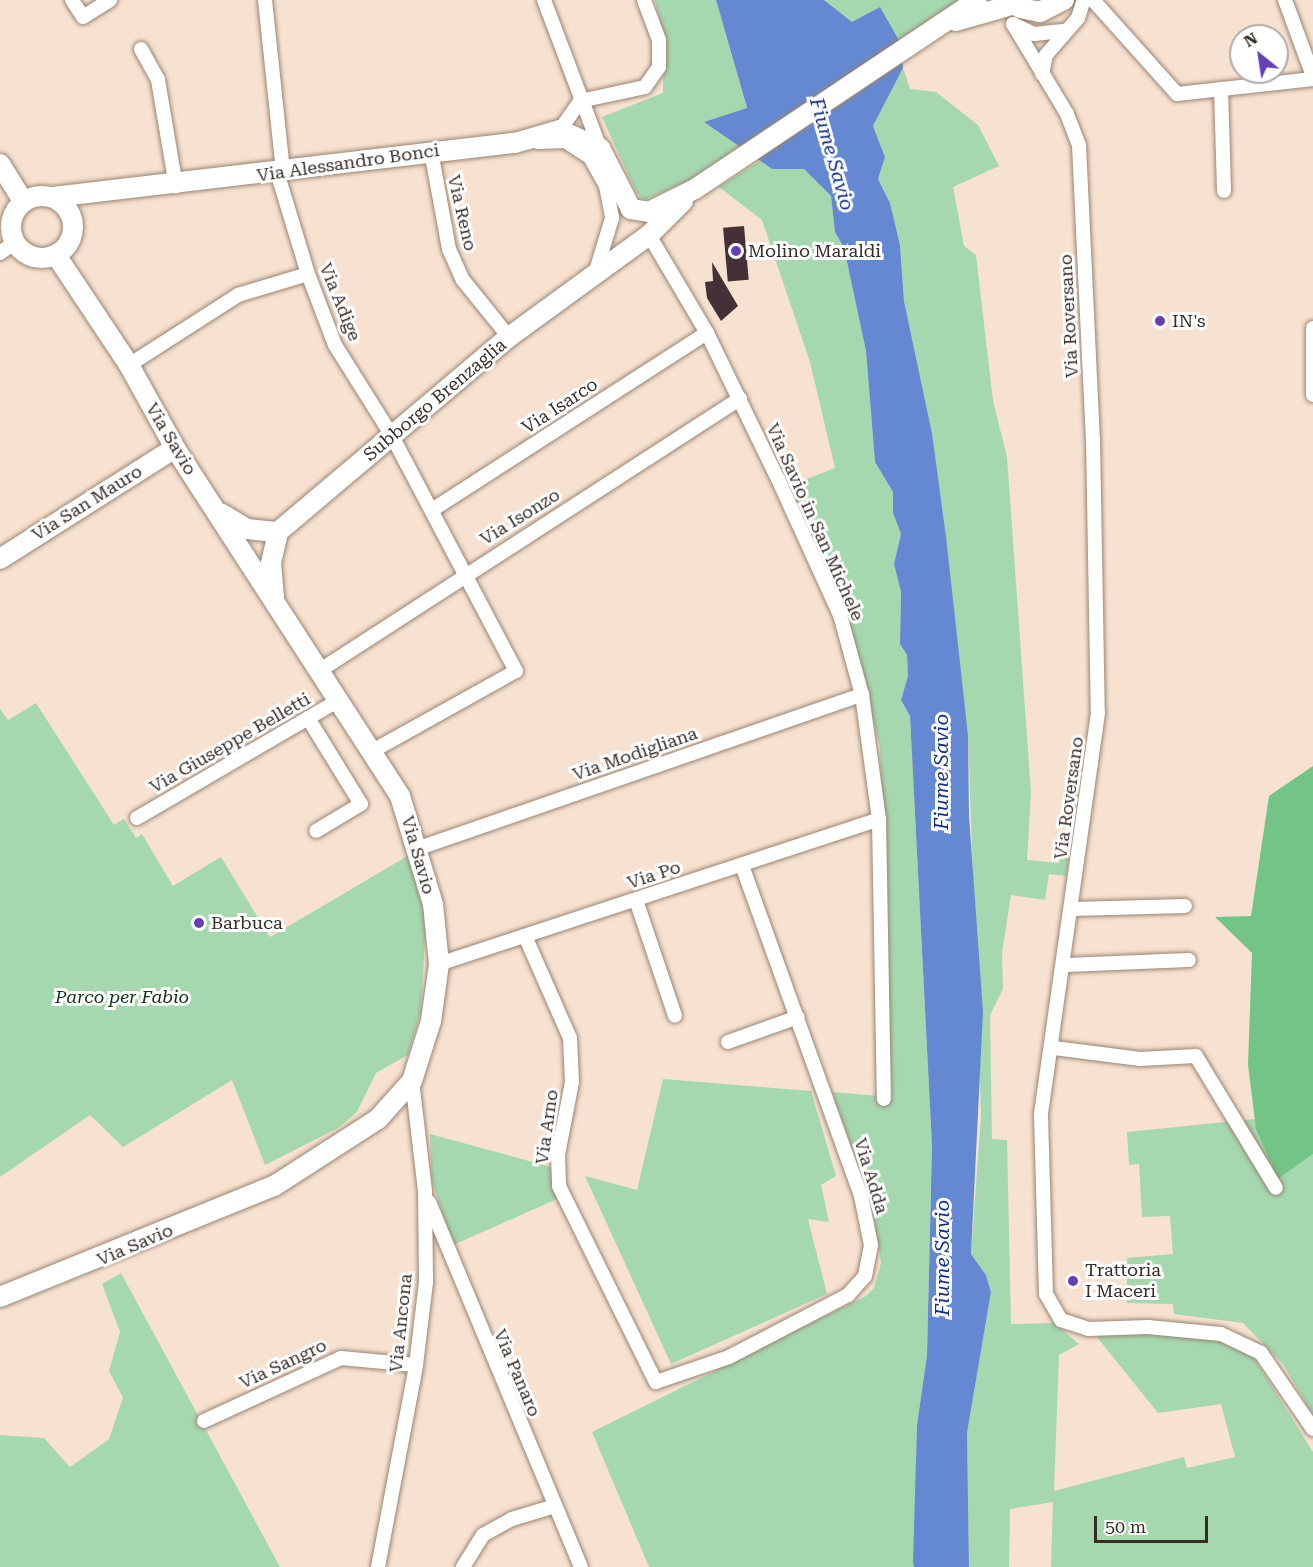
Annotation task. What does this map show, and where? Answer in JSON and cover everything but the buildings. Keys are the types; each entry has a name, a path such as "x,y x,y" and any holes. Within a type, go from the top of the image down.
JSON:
{"street":[{"path":"72,0 83,17 110,0"},
{"name":"Via Adige","path":"265,0 280,171 308,274 335,345 392,436 516,671 374,750"},
{"path":"544,0 600,148 631,209 649,212 695,189 947,23 977,0"},
{"path":"600,148 560,130 580,100 645,87 659,68 659,40 644,0"},
{"path":"947,23 1015,9 1040,12 1064,0"},
{"path":"1042,74 1046,55 1078,18 1084,0"},
{"path":"1093,0 1166,87 1189,96 1221,89 1313,78 1285,0"},
{"path":"1015,9 1034,33 1065,31"},
{"name":"Via Roversano","path":"1015,9 1042,74 1079,145 1093,439 1099,704 1066,965 1054,1048 1041,1114 1046,1294 1061,1320 1088,1329 1148,1327 1221,1334 1261,1353 1313,1429"},
{"path":"141,49 158,80 176,186"},
{"path":"1221,89 1224,191"},
{"name":"Via Alessandro Bonci","path":"50,197 98,195 176,186 431,151 515,143 560,130"},
{"path":"515,143 565,141 590,157 606,186 612,218 596,271"},
{"name":"Via Reno","path":"431,151 449,249 463,280 509,337"},
{"path":"4,171 50,197 69,211 73,231 56,255 30,256 7,248 11,220 24,201 50,197"},
{"path":"4,171 24,201"},
{"name":"Subborgo Brenzaglia","path":"278,532 509,337 596,271 649,235 695,189"},
{"name":"Via Alessandro Bonci","path":"69,211 98,195"},
{"name":"Via Savio in San Michele","path":"649,235 707,333 740,399 840,615 862,695 879,819 884,1099"},
{"name":"Via Savio","path":"0,1298 274,1186 378,1119 412,1081 431,1021 439,964 419,848 400,796 374,750 322,669 274,601 175,448 129,365 56,255"},
{"path":"129,365 238,295 308,274"},
{"path":"1313,328 1313,394"},
{"name":"Via Isarco","path":"432,510 707,333"},
{"name":"Via Isonzo","path":"322,669 465,573 740,399"},
{"name":"Via San Mauro","path":"0,558 175,448"},
{"path":"217,511 247,530 278,532 271,562 274,601"},
{"name":"Via Modigliana","path":"419,848 862,695"},
{"name":"Via Giuseppe Belletti","path":"137,818 341,699"},
{"path":"308,718 361,804 316,831"},
{"name":"Via Po","path":"439,964 879,819"},
{"name":"Via Adda","path":"656,1382 729,1357 848,1295 865,1276 871,1245 861,1196 742,865"},
{"path":"636,900 675,1017"},
{"path":"1072,909 1185,906"},
{"name":"Via Arno","path":"525,936 570,1038 572,1082 558,1155 559,1186 656,1382"},
{"path":"1066,965 1189,960"},
{"path":"728,1042 798,1017"},
{"path":"1054,1048 1140,1059 1196,1056 1276,1188"},
{"name":"Via Ancona","path":"378,1567 416,1365 426,1282 425,1191 412,1081"},
{"name":"Via Panaro","path":"425,1191 455,1273 581,1567"},
{"name":"Via Sangro","path":"204,1420 341,1358 416,1365"},
{"path":"463,1567 483,1535 512,1519 555,1506"}],"green space":[{"path":"655,0 716,0 747,109 704,122 743,149 710,172 644,200 636,192 602,117 663,93 664,34"},
{"path":"824,0 959,0 901,44 852,22"},
{"path":"903,68 910,89 936,92 978,125 999,166 953,187 964,246 976,255 993,401 1007,457 1031,793 1027,860 1059,863 1060,849 1070,849 1066,876 1049,874 1045,900 1011,895 1002,953 1003,989 990,1015 992,1139 1007,1140 1011,1324 1054,1323 1079,1344 1059,1355 1054,1491 1184,1457 1187,1468 1235,1457 1221,1404 1158,1413 1096,1336 1150,1332 1221,1339 1253,1356 1313,1452 1313,1567 1051,1567 1053,1502 1010,1509 1009,1567 969,1567 967,1433 991,1292 986,1275 971,1254 981,1115 968,735 932,433 904,301 900,245 890,203 878,179 885,157 873,126"},
{"path":"760,161 772,169 804,169 831,196 835,232 844,248 866,351 875,462 893,492 893,513 901,534 894,564 901,592 900,644 907,655 908,676 901,700 910,716 932,1146 927,1355 917,1425 914,1567 649,1567 592,1432 866,1296 874,1288 881,1263 872,1204 832,1092 892,1097 880,746 845,615 786,487 835,468 810,362 762,220 719,187"},
{"name":"Parco per Fabio","path":"36,703 114,825 124,819 136,838 142,834 173,886 221,857 270,937 411,854 426,921 421,1011 408,1055 376,1073 357,1112 338,1128 265,1165 232,1080 123,1147 90,1115 0,1177 0,709 8,720"},
{"path":"1313,766 1313,1154 1278,1179 1256,1129 1248,1065 1252,953 1215,917 1251,916 1269,796"},
{"path":"663,1079 811,1091 836,1176 821,1185 829,1222 808,1219 827,1294 671,1364 585,1176 637,1190"},
{"path":"1255,1119 1278,1179 1313,1154 1313,1415 1283,1364 1243,1323 1174,1314 1173,1304 1127,1303 1127,1258 1173,1254 1170,1216 1142,1217 1139,1164 1129,1165 1127,1132"},
{"path":"430,1134 551,1167 557,1199 453,1245 432,1181"},
{"path":"121,1273 280,1567 0,1567 0,1435 44,1438 70,1467 109,1439 123,1398 109,1371 120,1332 102,1284"}],"water":[{"name":"Fiume Savio","path":"716,0 824,0 852,22 880,7 901,44 903,68 873,126 885,157 878,179 890,203 900,245 904,301 932,433 946,537 968,735 969,816 983,1012 971,1254 986,1275 991,1292 967,1433 969,1567 914,1567 913,1562 917,1425 927,1355 932,1146 910,716 901,700 908,676 907,655 900,644 901,592 894,564 901,534 893,513 893,492 875,462 866,351 844,248 835,232 831,196 804,169 772,169 704,122 747,108"}],"place":[{"name":"Molino Maraldi","path":"736,251"},
{"name":"IN's","path":"1160,321"},
{"name":"Barbuca","path":"199,923"},
{"name":"Trattoria I Maceri","path":"1073,1281"}]}
